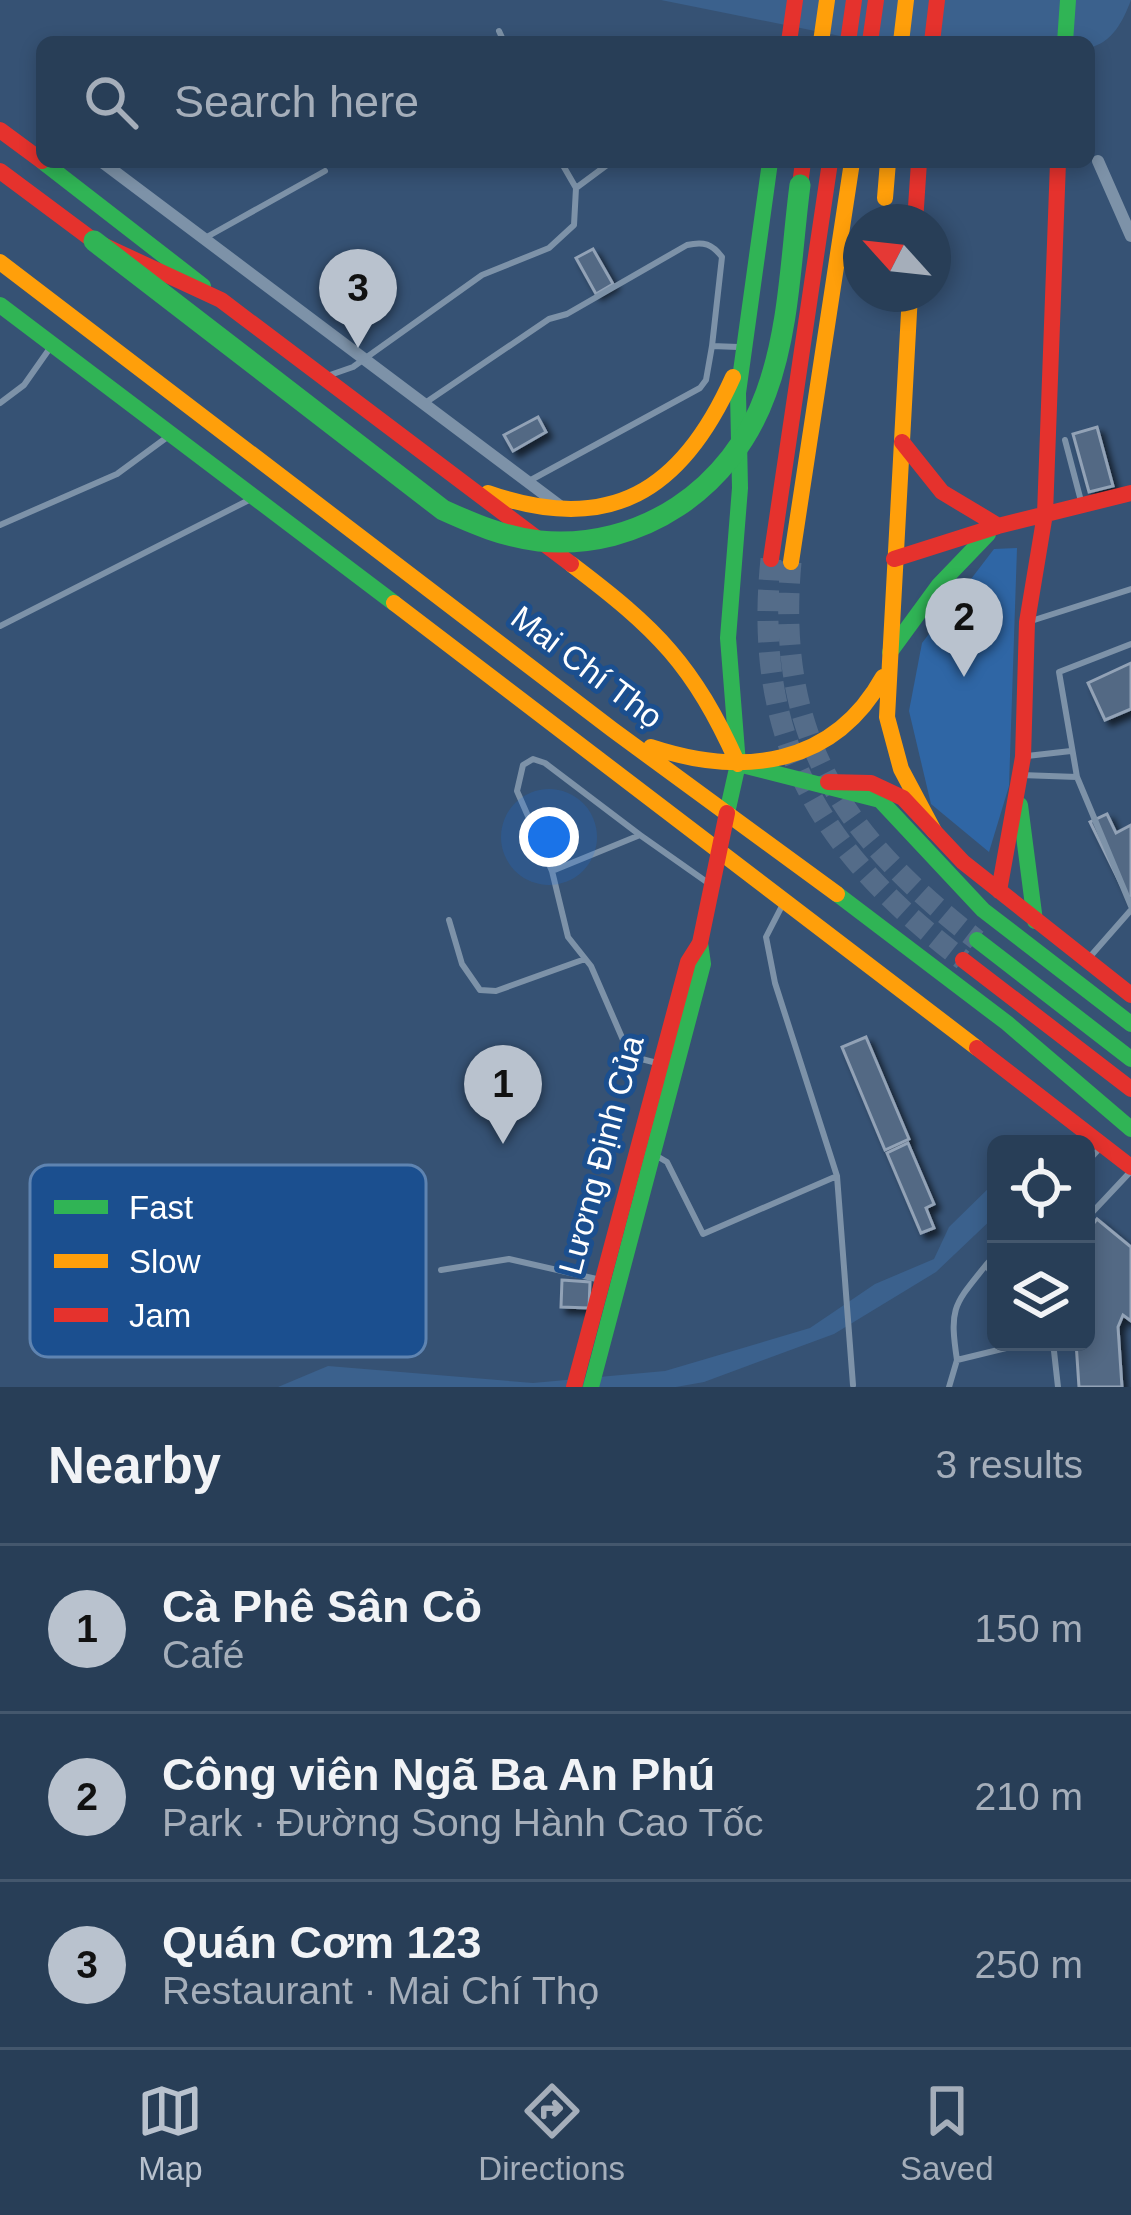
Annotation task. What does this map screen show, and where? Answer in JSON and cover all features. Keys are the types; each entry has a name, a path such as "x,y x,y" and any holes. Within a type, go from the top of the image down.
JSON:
{"main road":[{"path":"790,36 795,0"},
{"path":"822,36 827,0"},
{"path":"849,36 854,0"},
{"path":"871,36 876,0"},
{"path":"902,36 906,0"},
{"path":"933,36 937,0"},
{"path":"1065,36 1068,0"},
{"name":"Mai Chí Thọ","path":"0,130 36,157"},
{"name":"Mai Chí Thọ","path":"50,168 320,378 633,611 691,672 738,764"},
{"path":"450,475 507,502 566,510 599,508 643,495 674,472 699,445 729,389 741,353 769,168"},
{"path":"94,242 443,511 479,529 518,540 578,543 618,536 675,510 723,469 748,434 771,375 802,168"},
{"path":"831,168 837,191"},
{"path":"781,561 837,191 849,168"},
{"path":"885,198 888,168"},
{"path":"916,204 919,168"},
{"path":"999,892 1020,773 1028,622 1045,514 1057,168"},
{"name":"Mai Chí Thọ","path":"0,171 94,242 221,301"},
{"name":"Mai Chí Thọ","path":"0,262 1057,1064 1131,1129"},
{"name":"Mai Chí Thọ","path":"0,305 720,848 1131,1169"},
{"path":"909,312 888,655 891,741 908,785 934,831"},
{"name":"Lương Định Của","path":"574,1387 592,1350 653,1154 703,964 700,943 738,764 728,622 740,488 741,353"},
{"path":"902,442 918,470 956,504 998,526"},
{"path":"894,559 998,526 1131,493"},
{"path":"738,764 809,748 849,727 874,697 888,655 939,585 998,526"},
{"path":"617,733 679,758 738,764 871,796 886,805 983,910 1131,1024"},
{"path":"1020,773 1035,921"},
{"path":"817,782 861,782 882,787 910,804 999,892 1129,990"},
{"path":"977,940 1131,1059"},
{"name":"Lương Định Của","path":"591,1387 601,1280 688,962 700,943"},
{"path":"963,960 1131,1089"}],"street":[{"path":"1097,160 1131,236"},
{"path":"110,168 566,510"}],"lane":[{"path":"499,31 501,36"},
{"path":"320,378 353,368 482,275 549,248 574,225 576,188 564,168"},
{"path":"576,188 603,168"},
{"path":"205,238 325,171"},
{"path":"425,403 549,319 567,314 698,243 716,250 724,268 706,380 700,388 529,481"},
{"path":"0,403 24,385 52,345"},
{"path":"712,346 741,353"},
{"path":"0,525 117,474 170,434"},
{"path":"1065,440 1082,505"},
{"path":"0,626 254,497"},
{"path":"1028,622 1131,589"},
{"path":"1086,961 1131,908 1077,777 1059,672 1131,644"},
{"path":"1020,773 1071,751"},
{"path":"660,1064 630,1056 585,959 568,937 552,871 517,791 523,765 533,759 545,763 712,886"},
{"path":"1020,773 1077,777"},
{"path":"552,871 640,835"},
{"path":"786,899 766,937 775,983 837,1176 853,1385"},
{"path":"449,920 462,964 480,990 496,992 585,959"},
{"path":"1095,1154 1104,1145"},
{"path":"653,1154 667,1162 703,1234 837,1176"},
{"path":"1095,1209 1131,1169"},
{"path":"441,1270 509,1259 601,1280"},
{"path":"949,1387 956,1360 955,1308 986,1265"},
{"path":"956,1360 993,1351"},
{"path":"1054,1351 1058,1387"}],"shaded area":[{"path":"661,0 1131,0 1111,36 1095,46 1095,36 840,36"},
{"path":"1017,548 1009,786 989,852 931,804 909,711 922,643 994,549"},
{"path":"987,1190 987,1224 936,1272 834,1334 704,1382 676,1387 278,1387 328,1366 533,1383 665,1371 810,1328 875,1284 934,1259 949,1227"}],"building":[{"path":"593,249 613,284 596,294 576,258"},
{"path":"538,417 546,432 513,451 504,435"},
{"path":"1097,427 1113,486 1089,492 1073,434"},
{"path":"1131,663 1131,709 1105,720 1088,683"},
{"path":"1107,814 1116,833 1131,825 1131,896 1127,897 1090,822"},
{"path":"866,1037 909,1139 885,1150 842,1047"},
{"path":"908,1143 934,1204 926,1208 934,1228 921,1233 887,1153"},
{"path":"1095,1222 1131,1247 1131,1321 1123,1315 1118,1327 1122,1387 1079,1387 1077,1351 1095,1351"},
{"path":"562,1280 590,1282 589,1308 561,1307"}],"tunnel":[{"path":"771,559 768,624 773,684 786,738 807,788 835,834 871,878 963,960"},
{"path":"791,562 794,681 807,732 828,778 889,862 977,940"}],"traffic: fast":[{"path":"1065,36 1068,0"},
{"path":"51,168 203,286"},
{"path":"727,813 738,764 728,638 740,488 738,393 769,168"},
{"path":"94,241 443,510 514,536 577,541 647,524 678,506 731,458 751,427 780,343 800,185"},
{"path":"0,305 394,603"},
{"path":"890,652 939,585 988,534"},
{"path":"738,764 880,800 983,910 1131,1024"},
{"path":"1020,805 1035,921"},
{"path":"837,894 1007,1023 1131,1129"},
{"path":"977,940 1131,1059"},
{"path":"591,1387 703,964 700,943"}],"traffic: slow":[{"path":"822,36 827,0"},
{"path":"902,36 906,0"},
{"path":"791,562 851,168"},
{"path":"885,198 888,168"},
{"path":"0,262 613,730 837,894"},
{"path":"909,312 887,717 901,769 934,831"},
{"path":"488,493 531,505 571,509 606,505 637,494 665,475 690,449 733,377"},
{"path":"571,564 670,651 705,700 738,764"},
{"path":"394,603 977,1048"},
{"path":"651,747 719,761 782,757 812,747 838,730 883,677"}],"traffic: jam":[{"path":"790,36 795,0"},
{"path":"849,36 854,0"},
{"path":"871,36 876,0"},
{"path":"933,36 937,0"},
{"path":"0,130 36,157"},
{"path":"800,185 802,168"},
{"path":"771,559 829,168"},
{"path":"916,204 919,168"},
{"path":"999,891 1023,757 1027,622 1045,514 1058,168"},
{"path":"0,171 94,241 221,300 571,564"},
{"path":"902,442 942,492 997,525"},
{"path":"894,559 998,526 1131,493"},
{"path":"828,782 871,783 903,798 963,862 1131,995"},
{"path":"574,1387 688,962 700,943 727,813"},
{"path":"963,960 1131,1089"},
{"path":"977,1048 1131,1167"}],"place":[{"name":"Quán Cơm 123","path":"358,348"},
{"name":"Công viên Ngã Ba An Phú","path":"964,677"},
{"name":"Cà Phê Sân Cỏ","path":"503,1144"}]}
